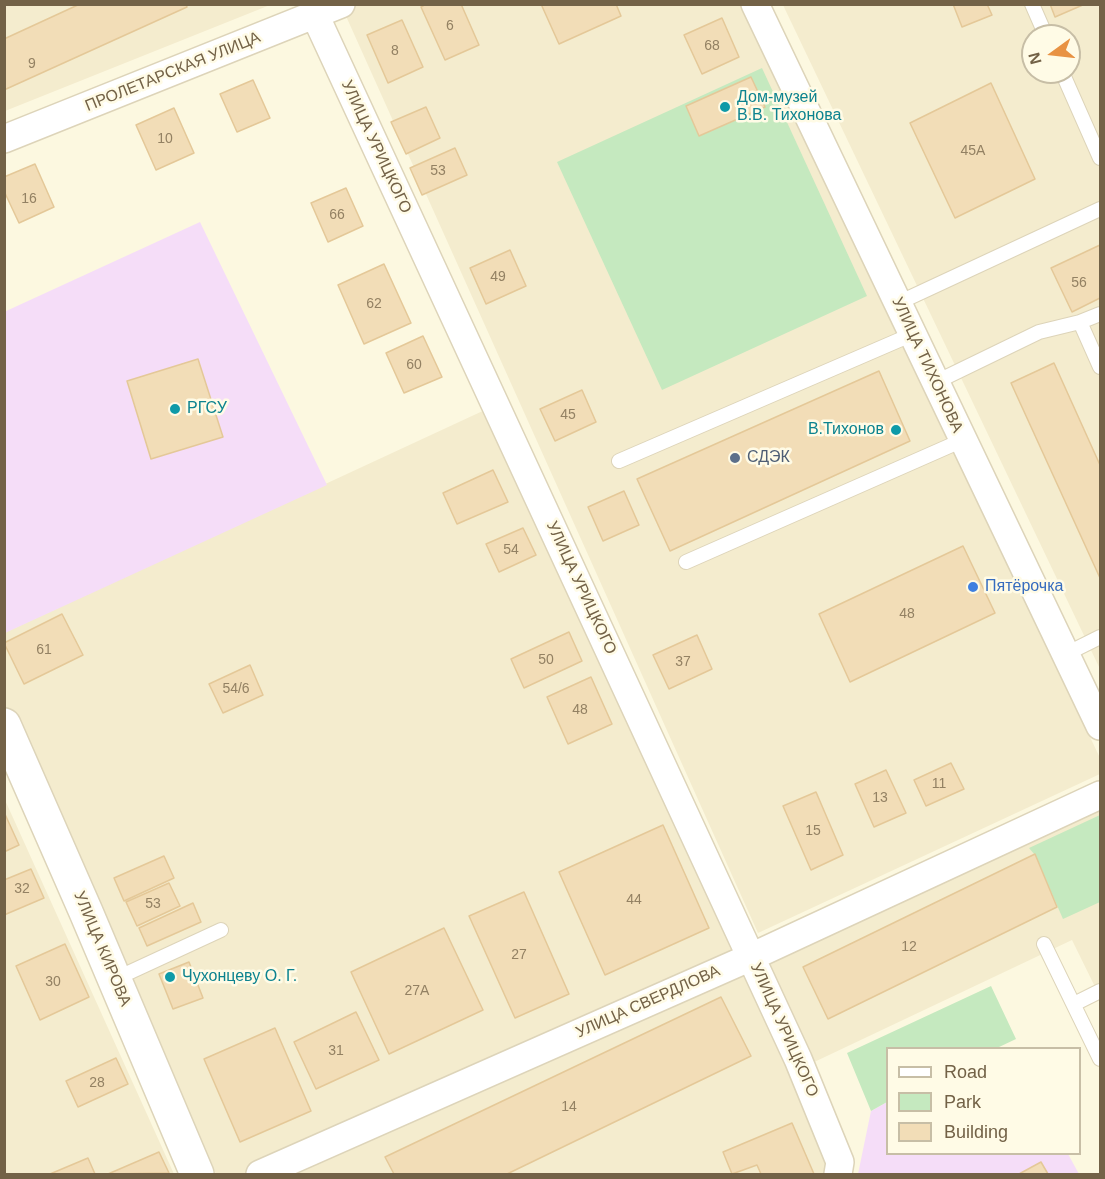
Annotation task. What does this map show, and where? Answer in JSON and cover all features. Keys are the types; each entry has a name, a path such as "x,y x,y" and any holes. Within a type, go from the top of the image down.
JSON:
{"street":[{"name":"ПРОЛЕТАРСКАЯ УЛИЦА","path":"4,139 314,10 341,4"},
{"name":"УЛИЦА ТИХОНОВА","path":"755,4 1101,726"},
{"name":"УЛИЦА УРИЦКОГО","path":"314,10 798,1059 840,1162 838,1174"},
{"name":"УЛИЦА КИРОВА","path":"4,725 197,1174"},
{"name":"УЛИЦА СВЕРДЛОВА","path":"260,1174 751,957 1101,795"}],"lane":[{"path":"1032,4 1041,24"},
{"path":"1067,84 1101,158"},
{"path":"898,303 1101,209"},
{"path":"936,382 1039,332 1080,322 1101,314"},
{"path":"1080,322 1101,367"},
{"path":"619,461 913,334"},
{"path":"686,562 963,440"},
{"path":"1066,654 1101,637"},
{"path":"115,979 221,930"},
{"path":"1044,944 1101,1059"},
{"path":"1074,1004 1101,991"}],"shaded area":[{"path":"5,5 270,5 5,111"},
{"path":"341,5 743,5 1100,758 1100,774 758,933"},
{"path":"783,5 1100,5 1100,669"},
{"path":"200,222 327,485 5,633 4,312"},
{"path":"487,409 747,968 1100,801 1100,997 1072,940 791,1073 831,1168 829,1174 216,1174 5,718 4,633"},
{"path":"5,800 174,1174 5,1174"},
{"path":"886,1103 886,1155 1069,1155 1079,1174 858,1174 871,1111"}],"green space":[{"path":"762,68 867,296 662,390 557,162"},
{"path":"1100,815 1100,902 1063,919 1035,855 1029,848"},
{"path":"991,986 1016,1039 999,1047 886,1047 886,1103 871,1111 847,1053"}],"building":[{"path":"80,4 186,4 187,7 4,90 4,39"},
{"path":"426,4 461,4 479,45 445,60 421,7"},
{"path":"541,4 616,4 621,16 559,44"},
{"path":"953,4 987,4 992,15 962,27"},
{"path":"1050,4 1085,4 1055,17"},
{"path":"722,18 739,57 702,74 684,35"},
{"path":"402,20 423,67 388,83 367,35"},
{"name":"Дом-музей В.В. Тихонова","path":"751,77 765,107 699,136 686,106"},
{"path":"253,80 270,118 237,132 220,94"},
{"path":"991,83 1035,179 955,218 910,123"},
{"path":"426,107 440,138 406,154 391,122"},
{"path":"174,108 194,153 156,170 136,125"},
{"path":"455,148 467,175 422,195 410,168"},
{"path":"35,164 54,207 19,223 4,191 4,177"},
{"path":"346,188 363,226 328,242 311,203"},
{"path":"1100,245 1100,298 1072,312 1051,268"},
{"path":"510,250 526,286 486,304 470,268"},
{"path":"384,264 411,323 364,344 338,285"},
{"path":"423,336 442,377 404,393 386,353"},
{"name":"РГСУ","path":"198,359 223,437 151,459 127,381"},
{"path":"1054,363 1100,465 1100,578 1011,383"},
{"path":"879,371 910,441 670,551 637,479"},
{"path":"582,390 596,422 555,441 540,409"},
{"path":"493,470 508,502 457,524 443,493"},
{"path":"624,491 639,525 603,541 588,507"},
{"path":"523,528 536,555 499,572 486,544"},
{"path":"963,546 995,613 850,682 819,614"},
{"path":"62,614 83,655 24,684 4,643"},
{"path":"569,632 582,661 524,688 511,659"},
{"path":"697,635 712,669 669,689 653,655"},
{"path":"250,665 263,695 223,713 209,684"},
{"path":"591,677 612,724 568,744 547,697"},
{"path":"951,763 964,789 926,806 914,780"},
{"path":"886,770 906,813 874,827 855,784"},
{"path":"816,792 843,855 811,870 783,806"},
{"path":"4,812 19,845 4,852"},
{"path":"663,825 709,928 605,975 559,872"},
{"path":"1035,854 1057,907 828,1019 803,967"},
{"path":"164,856 174,878 124,901 114,878"},
{"path":"31,869 44,898 4,915 4,880"},
{"path":"169,883 180,906 137,926 126,902"},
{"path":"524,892 569,994 515,1018 469,916"},
{"path":"193,903 201,922 147,946 139,928"},
{"path":"444,928 483,1010 389,1054 351,972"},
{"path":"65,944 89,997 40,1020 16,966"},
{"path":"189,962 203,998 173,1009 159,974"},
{"path":"721,997 751,1056 507,1174 394,1174 385,1157"},
{"path":"356,1012 379,1060 316,1089 294,1042"},
{"path":"275,1028 311,1111 240,1142 204,1059"},
{"path":"116,1058 128,1084 78,1107 66,1081"},
{"path":"792,1123 814,1174 761,1174 757,1165 732,1174 723,1152"},
{"path":"159,1152 169,1173 108,1174"},
{"path":"88,1158 95,1174 50,1174"},
{"path":"1041,1162 1048,1174 1019,1174"}],"place":[{"name":"Дом-музей В.В. Тихонова","path":"725,107"},
{"name":"РГСУ","path":"175,409"},
{"name":"В.Тихонов","path":"896,430"},
{"name":"СДЭК","path":"735,458"},
{"name":"Пятёрочка","path":"973,587"},
{"name":"Чухонцеву О. Г.","path":"170,977"}]}
